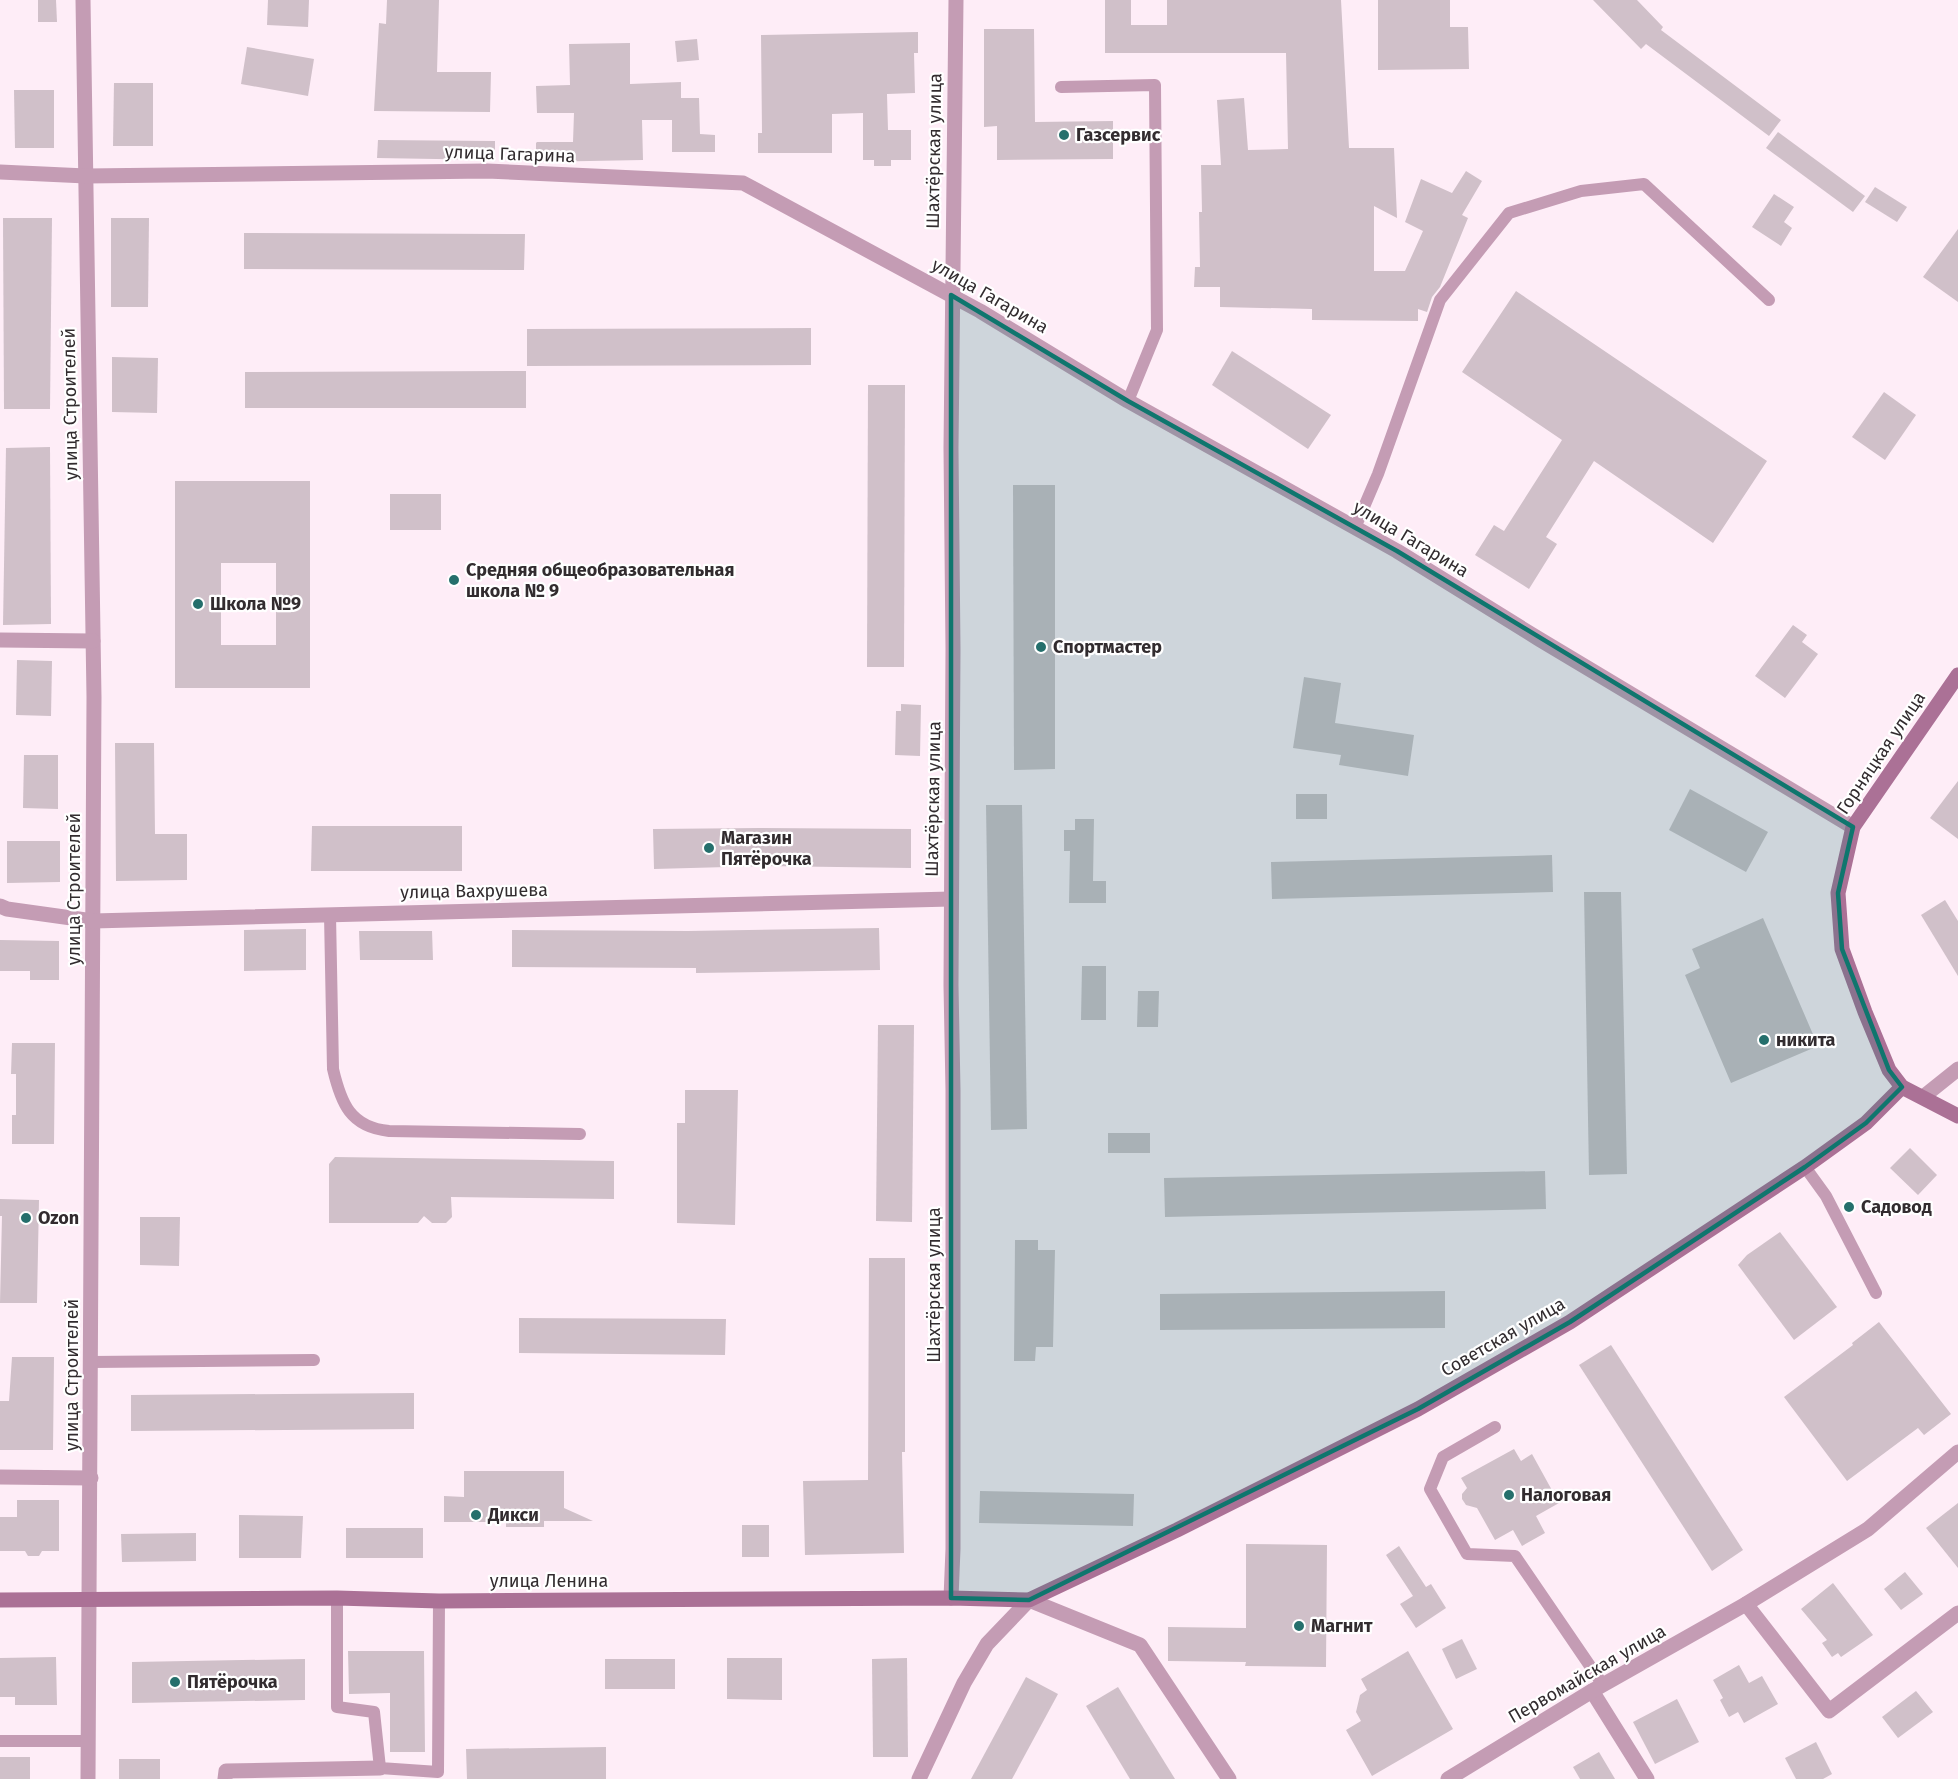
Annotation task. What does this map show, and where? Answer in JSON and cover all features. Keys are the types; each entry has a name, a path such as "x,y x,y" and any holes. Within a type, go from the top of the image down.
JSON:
{"main road":[{"name":"Горняцкая улица","path":"1902,1087 1889,1070 1842,949 1838,893 1853,827 1958,675"},
{"path":"1902,1087 1958,1116"},
{"name":"Советская улица","path":"1092,1570 1418,1409 1570,1322 1805,1167 1866,1123 1902,1087"},
{"name":"улица Ленина","path":"0,1600 337,1598 439,1601 951,1598 1029,1600 1092,1570"}],"street":[{"name":"улица Строителей","path":"83,0 93,641 88,1779"},
{"name":"Шахтёрская улица","path":"951,1598 954,1549 954,1090 951,899 954,649 951,550 951,295 956,0"},
{"name":"улица Гагарина","path":"0,172 86,176 487,171 743,183 951,295 1128,401 1355,528 1853,827"},
{"path":"0,640 93,641"},
{"name":"улица Вахрушева","path":"0,906 6,909 93,921 951,899"},
{"path":"1923,1097 1958,1069"},
{"name":"Первомайская улица","path":"1448,1779 1598,1688 1746,1604 1868,1529 1958,1452"},
{"path":"0,1476 91,1478"},
{"path":"919,1779 964,1683 987,1644 1029,1600 1140,1645 1229,1779"},
{"path":"1746,1604 1828,1712 1958,1613"},
{"path":"1598,1688 1647,1779"},
{"path":"225,1779 226,1771 380,1768"}],"lane":[{"path":"1061,87 1155,85 1157,330 1128,401"},
{"path":"1355,528 1378,474 1440,300 1509,213 1581,191 1644,184 1769,300"},
{"path":"330,915 333,1069 339,1094 348,1111 362,1123 376,1130 579,1134"},
{"path":"1805,1167 1826,1196 1876,1293"},
{"path":"91,1362 314,1360"},
{"path":"1495,1427 1443,1457 1430,1489 1467,1554 1515,1556 1598,1688"},
{"path":"337,1598 337,1707 374,1712 380,1768 438,1776 439,1601"},
{"path":"0,1742 88,1742"}],"highlighted area":[{"path":"951,295 1128,401 1397,551 1853,827 1838,893 1842,949 1889,1070 1902,1087 1866,1123 1805,1167 1570,1322 1418,1409 1029,1600 951,1598"}],"building":[{"path":"38,0 56,0 57,22 38,22"},
{"path":"268,0 309,0 308,27 267,25"},
{"path":"387,0 439,0 437,72 491,72 490,112 374,111 379,23 386,24"},
{"path":"1105,0 1131,0 1131,25 1167,25 1167,0 1341,0 1349,148 1394,148 1397,218 1374,206 1374,271 1405,271 1423,231 1405,222 1421,179 1452,193 1466,171 1482,181 1462,215 1468,218 1440,287 1432,297 1427,312 1418,309 1418,321 1312,320 1312,309 1220,307 1220,287 1194,287 1195,267 1200,267 1201,165 1221,165 1217,100 1244,98 1248,150 1288,149 1286,53 1105,53"},
{"path":"1378,0 1450,0 1450,27 1468,27 1469,69 1378,70"},
{"path":"1593,0 1637,0 1663,27 1661,30 1781,120 1769,136 1646,44 1641,49"},
{"path":"984,29 1034,29 1035,122 1113,121 1113,159 997,160 997,126 984,127"},
{"path":"918,32 918,53 914,53 915,93 887,94 888,130 911,130 911,160 891,160 891,166 874,166 874,160 863,160 863,113 832,114 832,153 758,153 758,133 762,133 761,35"},
{"path":"697,39 699,60 677,62 675,41"},
{"path":"630,43 630,84 681,82 681,98 699,98 700,134 715,135 715,152 672,152 672,120 642,120 643,160 536,162 537,142 573,142 574,113 537,113 536,86 570,85 569,44"},
{"path":"247,47 314,59 308,96 241,84"},
{"path":"114,83 153,83 153,146 113,146"},
{"path":"14,90 54,90 54,148 15,148"},
{"path":"1778,132 1865,196 1853,212 1766,148"},
{"path":"378,140 495,141 495,160 377,158"},
{"path":"1875,187 1907,207 1897,222 1865,202"},
{"path":"1774,194 1794,207 1784,222 1792,228 1781,246 1752,227"},
{"path":"3,218 52,218 50,409 4,409"},
{"path":"111,218 149,218 148,307 111,307"},
{"path":"1958,229 1958,302 1923,277"},
{"path":"244,233 525,234 524,270 244,269"},
{"path":"1516,291 1767,461 1713,543 1594,461 1546,537 1557,544 1529,589 1475,555 1494,525 1504,531 1562,440 1462,372"},
{"path":"811,328 811,365 527,366 527,329"},
{"path":"1232,351 1331,415 1308,449 1212,385"},
{"path":"112,357 158,358 157,413 112,412"},
{"path":"526,371 526,408 245,408 245,372"},
{"path":"868,385 905,385 904,667 867,667"},
{"path":"1884,392 1916,415 1885,460 1852,437"},
{"path":"50,447 51,624 3,625 6,448"},
{"name":"Школа №9","path":"175,481 310,481 310,688 175,688","holes":["221,563 276,563 276,645 221,645"]},
{"path":"1013,485 1055,485 1055,769 1014,770"},
{"path":"390,494 441,494 441,530 390,530"},
{"path":"1793,625 1807,635 1802,642 1818,654 1785,698 1755,676"},
{"path":"17,660 52,661 51,716 16,715"},
{"path":"1304,677 1341,683 1335,723 1414,735 1408,776 1339,765 1341,755 1293,748"},
{"path":"901,704 921,705 920,756 895,755 896,711 901,711"},
{"path":"115,743 154,743 155,834 187,834 187,880 116,881"},
{"path":"24,755 58,755 58,809 23,808"},
{"path":"1958,781 1958,839 1930,818"},
{"path":"1690,789 1768,832 1746,872 1669,830"},
{"path":"1296,794 1327,794 1327,819 1296,819"},
{"path":"986,805 1022,805 1027,1129 991,1130"},
{"path":"1075,819 1094,819 1093,881 1106,881 1106,903 1069,903 1070,851 1064,851 1064,830 1075,830"},
{"path":"312,826 462,826 462,871 311,871"},
{"path":"653,829 911,829 911,868 764,866 654,869"},
{"path":"7,841 60,841 60,882 7,883"},
{"path":"1552,855 1553,892 1272,899 1271,862"},
{"path":"1584,892 1621,892 1627,1174 1589,1175"},
{"path":"1945,900 1958,921 1958,976 1921,915"},
{"path":"1763,918 1818,1046 1731,1083 1685,975 1700,968 1692,949"},
{"path":"879,928 880,970 696,973 696,968 512,967 512,930 688,931"},
{"path":"306,929 306,970 244,971 244,930"},
{"path":"359,931 432,931 433,960 360,960"},
{"path":"0,940 59,941 59,980 30,980 30,971 0,971"},
{"path":"1082,966 1106,966 1106,1020 1081,1020"},
{"path":"1138,991 1159,991 1158,1027 1137,1027"},
{"path":"878,1025 914,1025 912,1222 876,1221"},
{"path":"12,1043 55,1043 54,1144 12,1144 12,1115 16,1115 16,1074 11,1074"},
{"path":"685,1090 738,1090 735,1225 677,1223 677,1123 685,1123"},
{"path":"1108,1133 1150,1133 1150,1153 1108,1153"},
{"path":"1910,1148 1937,1175 1918,1195 1890,1168"},
{"path":"335,1157 614,1161 614,1199 451,1197 452,1217 446,1223 432,1223 424,1216 418,1223 329,1223 329,1164"},
{"path":"1545,1171 1546,1209 1165,1217 1164,1178"},
{"path":"0,1199 39,1200 37,1303 0,1303 2,1216 0,1216"},
{"path":"140,1217 180,1217 179,1266 140,1265"},
{"path":"1780,1232 1837,1307 1794,1340 1738,1265 1747,1255"},
{"path":"1015,1240 1038,1240 1038,1250 1055,1250 1053,1347 1036,1347 1035,1361 1014,1361"},
{"path":"869,1258 905,1258 905,1452 902,1452 904,1553 805,1555 803,1481 868,1480"},
{"path":"1445,1291 1445,1328 1160,1330 1160,1294"},
{"path":"519,1318 726,1319 725,1355 519,1353"},
{"path":"1879,1322 1951,1414 1924,1435 1918,1428 1847,1481 1784,1397 1853,1345 1852,1343"},
{"path":"1611,1345 1743,1550 1712,1571 1579,1365"},
{"path":"12,1357 54,1357 53,1450 0,1450 0,1401 9,1401"},
{"path":"414,1393 414,1429 131,1431 131,1395"},
{"path":"1514,1449 1521,1461 1532,1454 1559,1503 1536,1516 1545,1533 1522,1546 1513,1530 1495,1540 1477,1508 1466,1505 1462,1499 1462,1494 1467,1488 1461,1478"},
{"path":"464,1471 564,1471 564,1508 593,1521 544,1521 544,1527 506,1527 506,1522 444,1522 444,1496 464,1497"},
{"path":"980,1491 1134,1494 1133,1526 979,1523"},
{"path":"17,1500 59,1500 59,1551 42,1551 39,1556 28,1556 25,1551 0,1551 0,1517 17,1517"},
{"path":"1958,1503 1958,1568 1926,1528"},
{"path":"239,1515 303,1516 301,1558 239,1558"},
{"path":"742,1525 769,1525 769,1557 742,1557"},
{"path":"346,1528 423,1528 423,1558 346,1558"},
{"path":"196,1533 196,1561 122,1562 121,1534"},
{"path":"1246,1544 1327,1545 1326,1667 1245,1666 1246,1662 1168,1661 1168,1627 1246,1628"},
{"path":"1399,1546 1426,1587 1431,1584 1446,1608 1416,1628 1400,1604 1413,1596 1386,1555"},
{"path":"1905,1572 1923,1594 1901,1610 1884,1589"},
{"path":"1833,1583 1873,1635 1841,1657 1838,1653 1832,1657 1822,1643 1827,1640 1801,1609"},
{"path":"1462,1639 1477,1669 1456,1679 1442,1649"},
{"path":"348,1651 424,1651 425,1752 390,1752 390,1693 349,1694"},
{"path":"1408,1651 1453,1729 1372,1776 1346,1730 1361,1721 1356,1712 1360,1695 1367,1690 1361,1679"},
{"path":"56,1657 57,1705 15,1705 15,1697 0,1697 0,1658"},
{"path":"727,1658 782,1658 782,1700 727,1699"},
{"path":"907,1658 908,1757 873,1757 872,1659"},
{"path":"305,1659 305,1700 132,1703 132,1662"},
{"path":"605,1659 675,1659 675,1689 605,1689"},
{"path":"1739,1665 1749,1683 1762,1676 1778,1704 1744,1723 1738,1712 1729,1717 1720,1700 1723,1698 1713,1680"},
{"path":"1026,1677 1058,1694 1012,1779 971,1779"},
{"path":"1118,1687 1175,1779 1130,1779 1086,1706"},
{"path":"1916,1691 1933,1712 1898,1738 1882,1717"},
{"path":"1677,1699 1699,1742 1655,1764 1633,1722"},
{"path":"1816,1742 1832,1774 1823,1779 1796,1779 1785,1758"},
{"path":"606,1747 606,1779 467,1779 466,1749"},
{"path":"1599,1752 1615,1779 1580,1779 1573,1767"},
{"path":"0,1757 30,1757 30,1779 0,1779"},
{"path":"119,1759 160,1759 160,1779 119,1779"}],"place":[{"name":"Газсервис","path":"1064,135"},
{"name":"Средняя общеобразовательная школа № 9","path":"454,580"},
{"name":"Школа №9","path":"198,604"},
{"name":"Спортмастер","path":"1041,647"},
{"name":"Магазин Пятёрочка","path":"709,848"},
{"name":"никита","path":"1764,1040"},
{"name":"Садовод","path":"1849,1207"},
{"name":"Ozon","path":"26,1218"},
{"name":"Налоговая","path":"1509,1495"},
{"name":"Дикси","path":"476,1515"},
{"name":"Магнит","path":"1299,1626"},
{"name":"Пятёрочка","path":"175,1682"}]}
